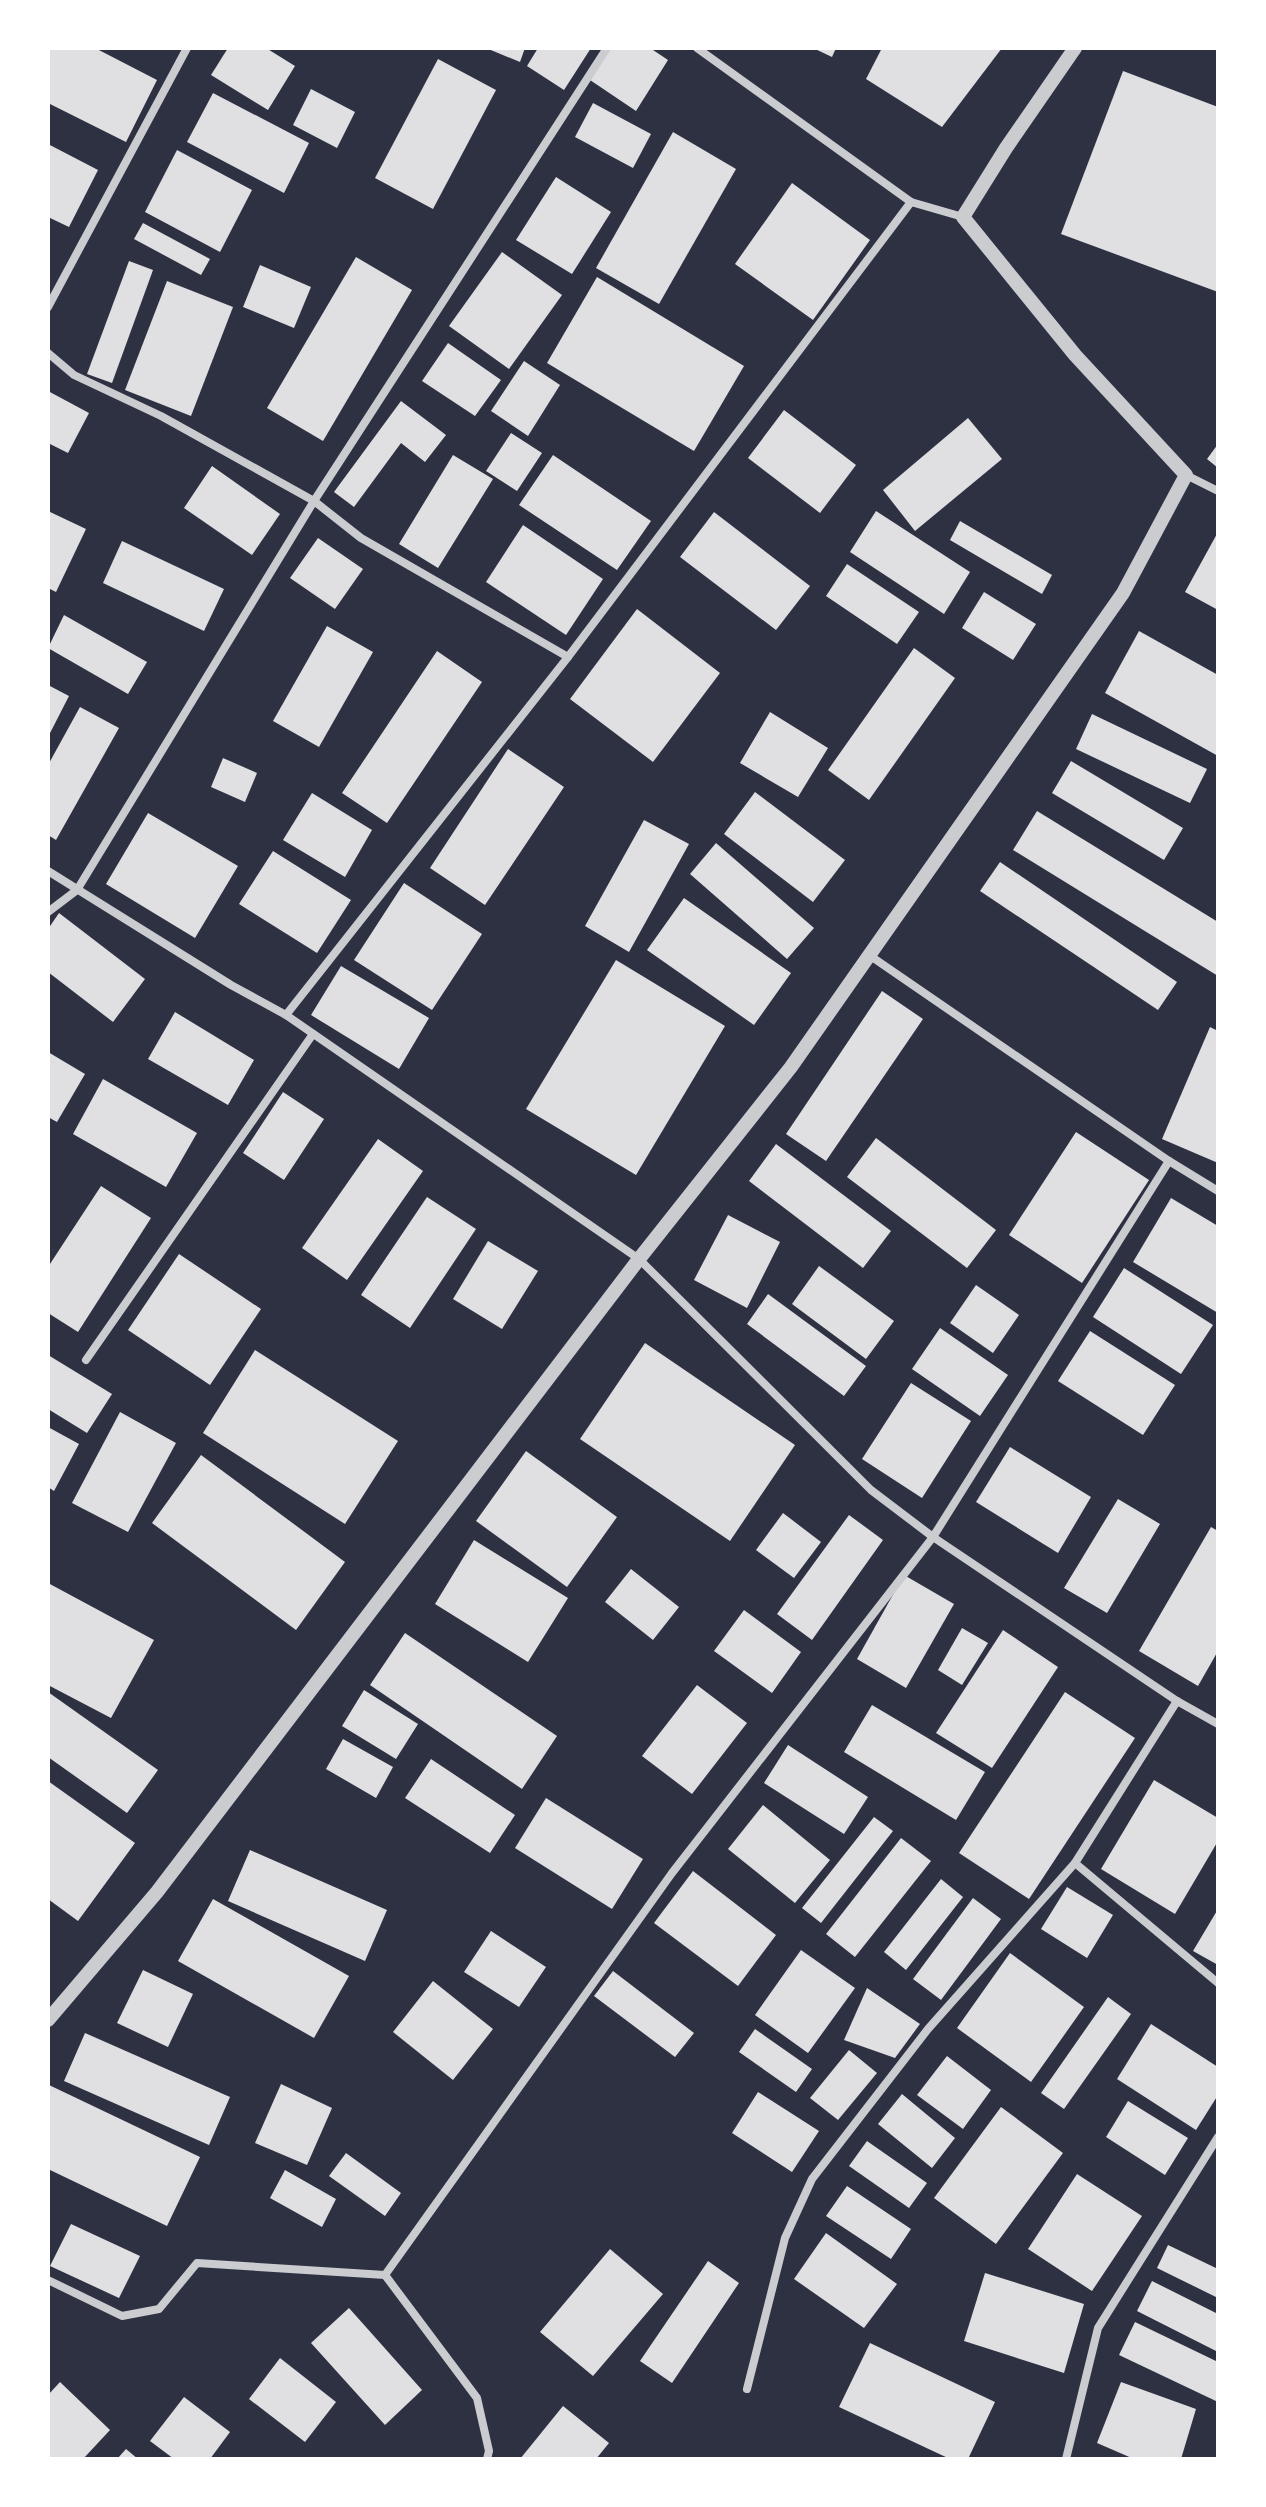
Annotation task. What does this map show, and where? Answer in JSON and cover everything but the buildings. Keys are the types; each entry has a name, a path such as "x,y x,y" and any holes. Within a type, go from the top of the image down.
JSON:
{"street":[{"path":"48,307 187,48"},
{"path":"48,912 77,890 314,501 607,48"},
{"path":"697,48 911,202 963,217 1075,355 1186,475 1218,491"},
{"path":"963,217 1075,48"},
{"path":"286,1015 568,657 911,202"},
{"path":"48,353 74,375 161,416 314,501 361,538 568,657"},
{"path":"48,2020 157,1892 639,1259 791,1067 1123,593 1186,475"},
{"path":"48,871 231,985 286,1015 639,1259 871,1490 933,1537 1177,1701 1218,1724"},
{"path":"869,955 1169,1161 1218,1191"},
{"path":"86,1360 313,1034"},
{"path":"385,2275 672,1873 933,1537 1169,1161"},
{"path":"747,2389 785,2238 812,2179 928,2029 1075,1863 1177,1701"},
{"path":"1075,1863 1218,1983"},
{"path":"1066,2459 1098,2328 1218,2137"},
{"path":"48,2280 122,2316 159,2309 197,2263 385,2275 477,2398 489,2451 487,2459"}]}
